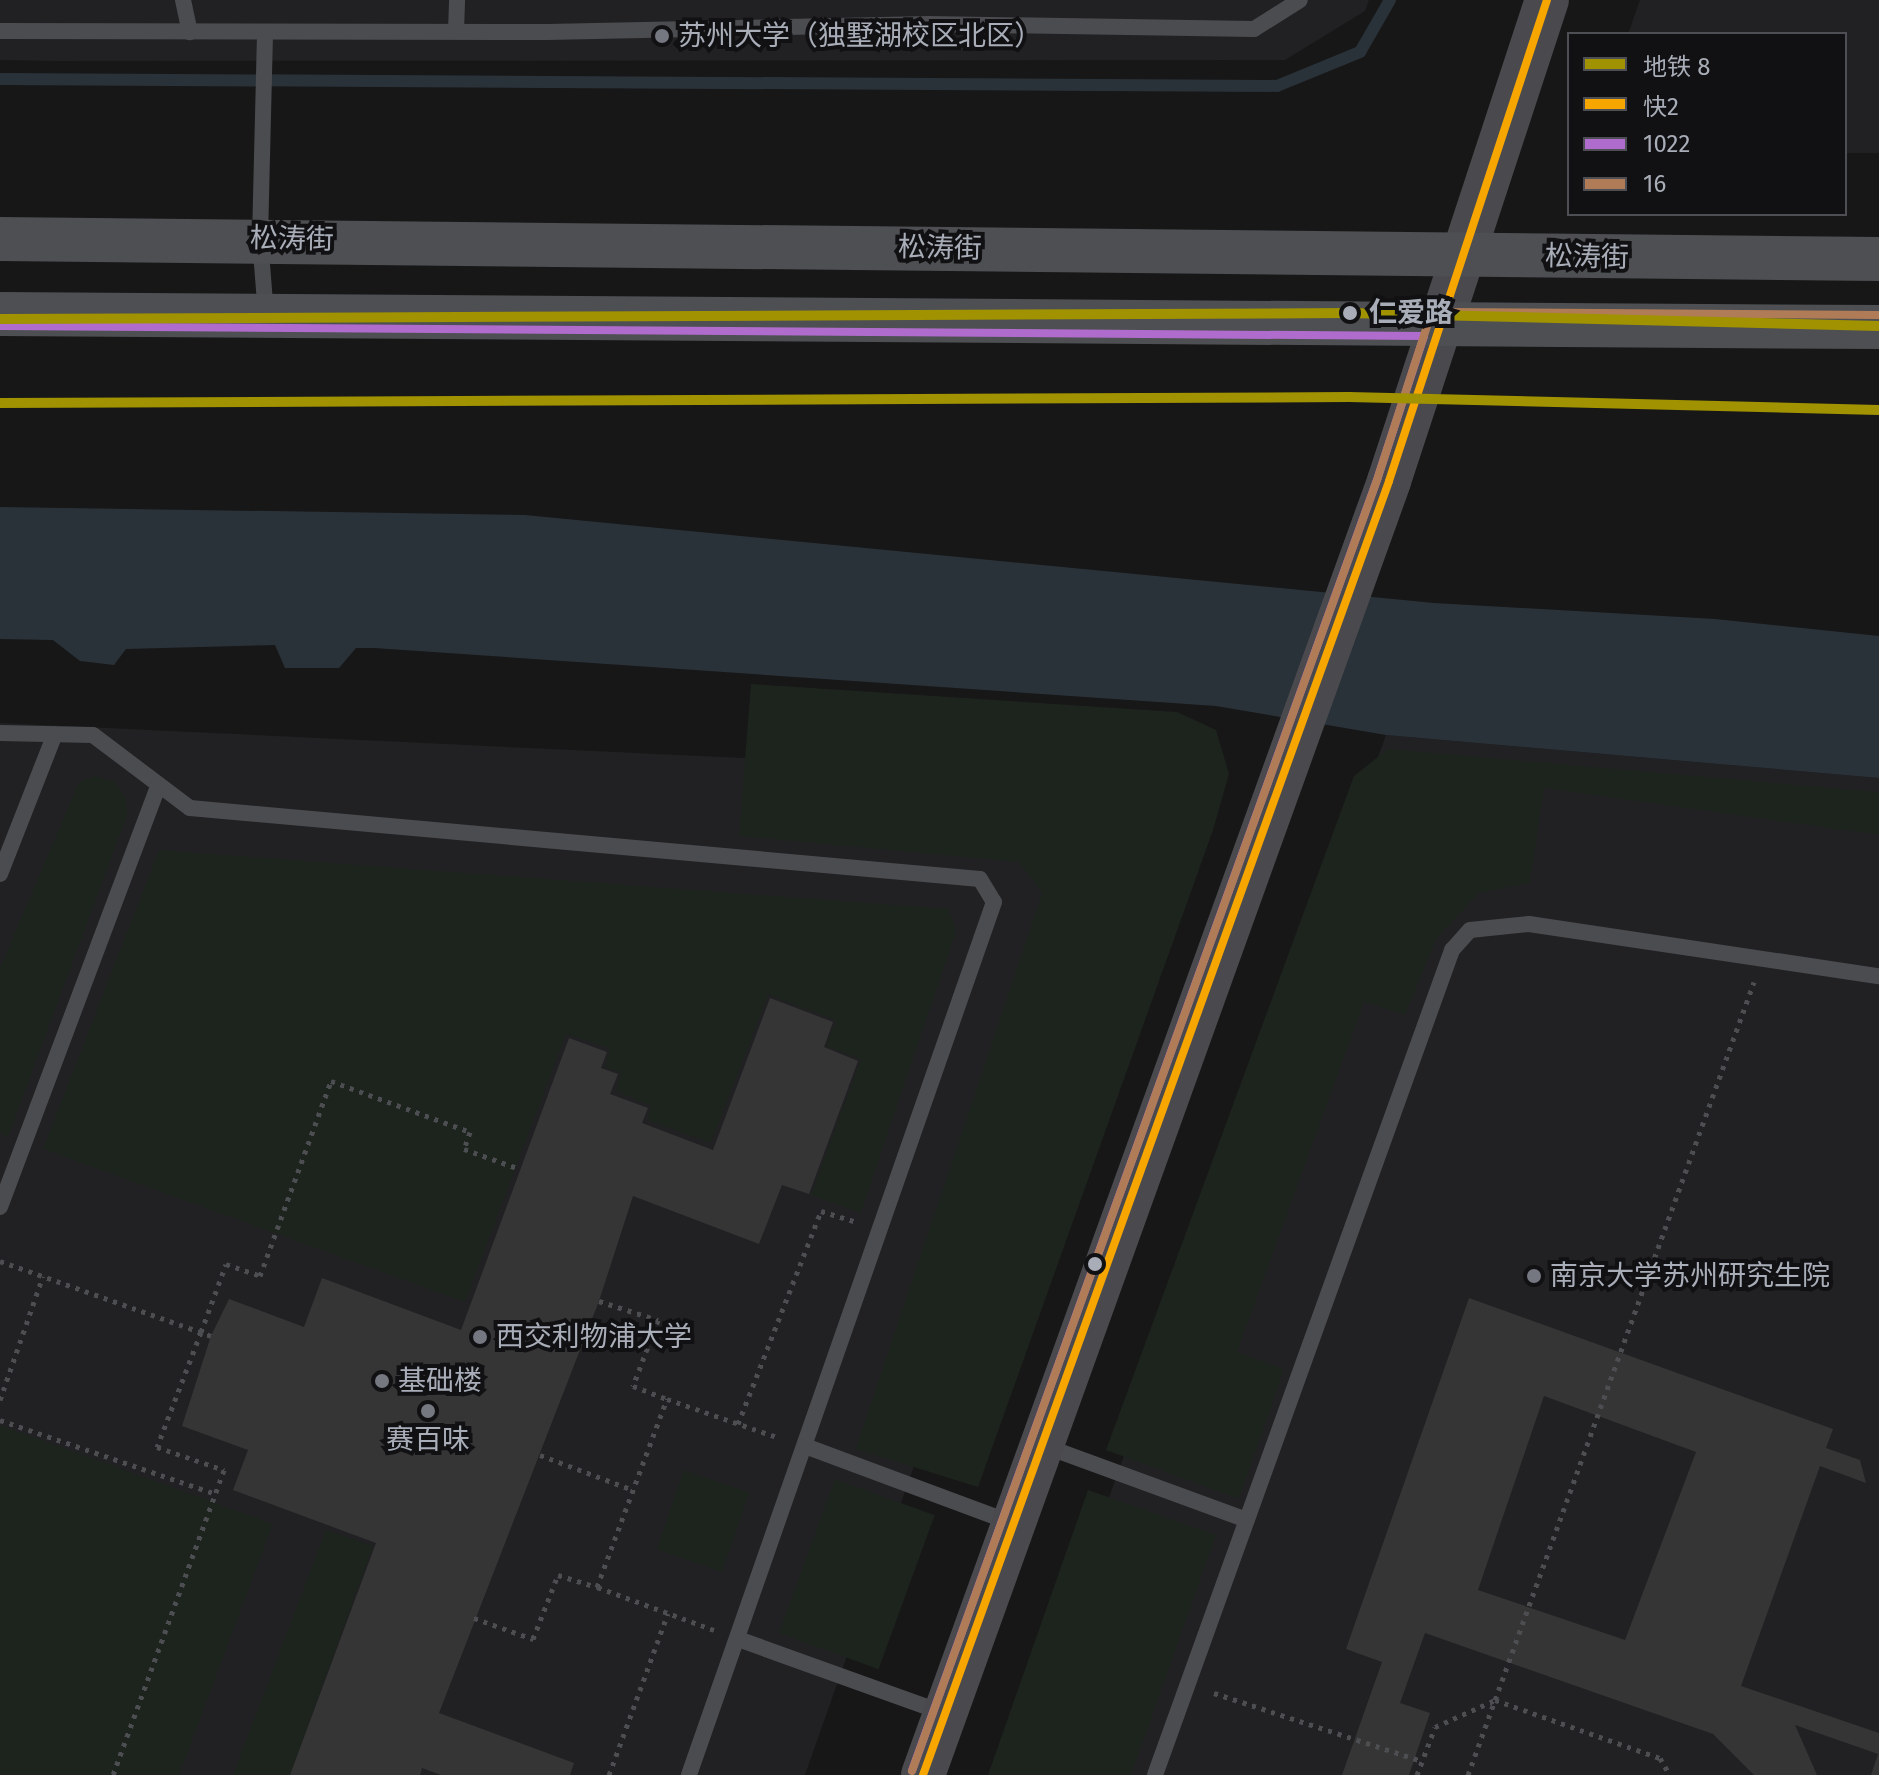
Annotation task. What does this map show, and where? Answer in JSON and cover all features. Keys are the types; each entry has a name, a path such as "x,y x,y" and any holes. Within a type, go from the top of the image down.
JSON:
{"main road":[{"path":"923,1775 1389,481 1547,0"},
{"name":"松涛街","path":"0,239 260,239 1879,259"},
{"path":"0,314 1879,327"}],"lane":[{"path":"183,0 190,32"},
{"path":"456,31 457,0"},
{"path":"0,31 265,34 837,24 1254,29 1300,0"},
{"path":"265,34 260,239 266,315"},
{"path":"0,733 93,735 190,808 980,879 994,902 689,1775"},
{"path":"0,874 55,734"},
{"path":"0,1207 159,785"},
{"path":"1155,1775 1452,950 1470,930 1529,924 1879,976"},
{"path":"1042,1445 1247,1520"},
{"path":"805,1446 1013,1523"},
{"path":"738,1639 945,1713"}],"path":[{"path":"1468,1775 1762,959"},
{"path":"113,1775 224,1470 157,1447 226,1264 260,1276 331,1081 470,1132 464,1149 520,1169"},
{"path":"738,1424 821,1211 880,1229"},
{"path":"0,1261 211,1336"},
{"path":"0,1400 43,1276"},
{"path":"599,1301 658,1320 633,1386 805,1446"},
{"path":"597,1587 667,1399"},
{"path":"0,1420 216,1494"},
{"path":"540,1455 633,1490"},
{"path":"474,1618 533,1639 558,1575 738,1639"},
{"path":"609,1775 668,1613"},
{"path":"1188,1684 1422,1761"},
{"path":"1417,1775 1435,1727 1495,1700 1660,1758 1670,1775"}],"shaded area":[{"name":"苏州大学（独墅湖校区北区）","path":"0,0 1369,0 1365,11 1285,60 54,61 0,60"},
{"path":"1640,0 1879,0 1879,153 1847,153 1847,32 1629,32"},
{"path":"0,507 525,515 1434,603 1715,619 1879,636 1879,778 1386,735 1216,706 374,648 356,648 339,668 285,668 275,645 126,649 114,665 80,661 53,640 0,639"},
{"path":"751,684 1177,712 1216,730 1229,774 1213,830 978,1487 856,1449 1042,893 1019,862 739,836"},
{"name":"西交利物浦大学","path":"0,723 1018,771 1114,899 805,1775 0,1775"},
{"name":"南京大学苏州研究生院","path":"1386,735 1879,778 1879,1775 1008,1775"},
{"path":"1388,749 1879,792 1879,835 1544,788 1530,882 1478,894 1436,939 1405,1015 1364,1002 1237,1352 1284,1369 1239,1499 1106,1450 1354,776"},
{"path":"95,776 113,781 126,798 127,815 8,1137 0,1133 0,968 79,782"},
{"path":"159,850 949,909 956,931 861,1213 811,1195 861,1059 826,1046 836,1020 768,995 711,1143 647,1120 652,1106 616,1091 621,1072 605,1067 610,1048 566,1034 465,1302 43,1149"},
{"path":"0,1425 273,1524 179,1775 0,1775"},
{"path":"684,1470 749,1492 722,1572 657,1549"},
{"path":"835,1479 935,1515 879,1669 779,1633"},
{"path":"1088,1490 1216,1535 1131,1775 988,1775"},
{"path":"326,1530 373,1546 290,1775 233,1775"}],"building":[{"name":"基础楼","path":"770,998 833,1022 824,1047 858,1061 809,1194 782,1185 759,1244 633,1196 599,1301 439,1713 574,1763 570,1775 441,1775 422,1768 420,1775 290,1775 376,1543 233,1490 248,1450 182,1426 211,1336 229,1299 304,1327 322,1278 461,1330 569,1038 607,1052 601,1068 618,1074 610,1094 648,1108 642,1123 713,1150"},
{"path":"1469,1298 1833,1429 1826,1448 1860,1460 1866,1483 1820,1466 1741,1686 1879,1733 1879,1775 1871,1775 1878,1754 1795,1725 1817,1775 1754,1775 1713,1734 1425,1633 1400,1703 1430,1713 1409,1775 1342,1775 1382,1662 1346,1649","holes":["1544,1396 1696,1452 1625,1640 1478,1590"]}],"waterway":[{"path":"0,79 1277,86 1360,52 1390,0"}],"metro line":[{"name":"8","path":"0,319 1349,313 1879,326"},
{"name":"8","path":"0,403 1349,397 1879,410"}],"transit line":[{"name":"快2","path":"923,1775 1389,481 1547,0"},
{"name":"16","path":"912,1771 1378,477 1430,317 1440,312 1879,315"},
{"name":"1022","path":"0,326 1424,336 1378,477 912,1771"}],"place":[{"name":"苏州大学（独墅湖校区北区）","path":"662,36"},
{"name":"仁爱路","path":"1350,313"},
{"name":"南京大学苏州研究生院","path":"1534,1276"},
{"name":"西交利物浦大学","path":"480,1337"},
{"name":"基础楼","path":"382,1381"},
{"name":"赛百味","path":"428,1411"}]}
